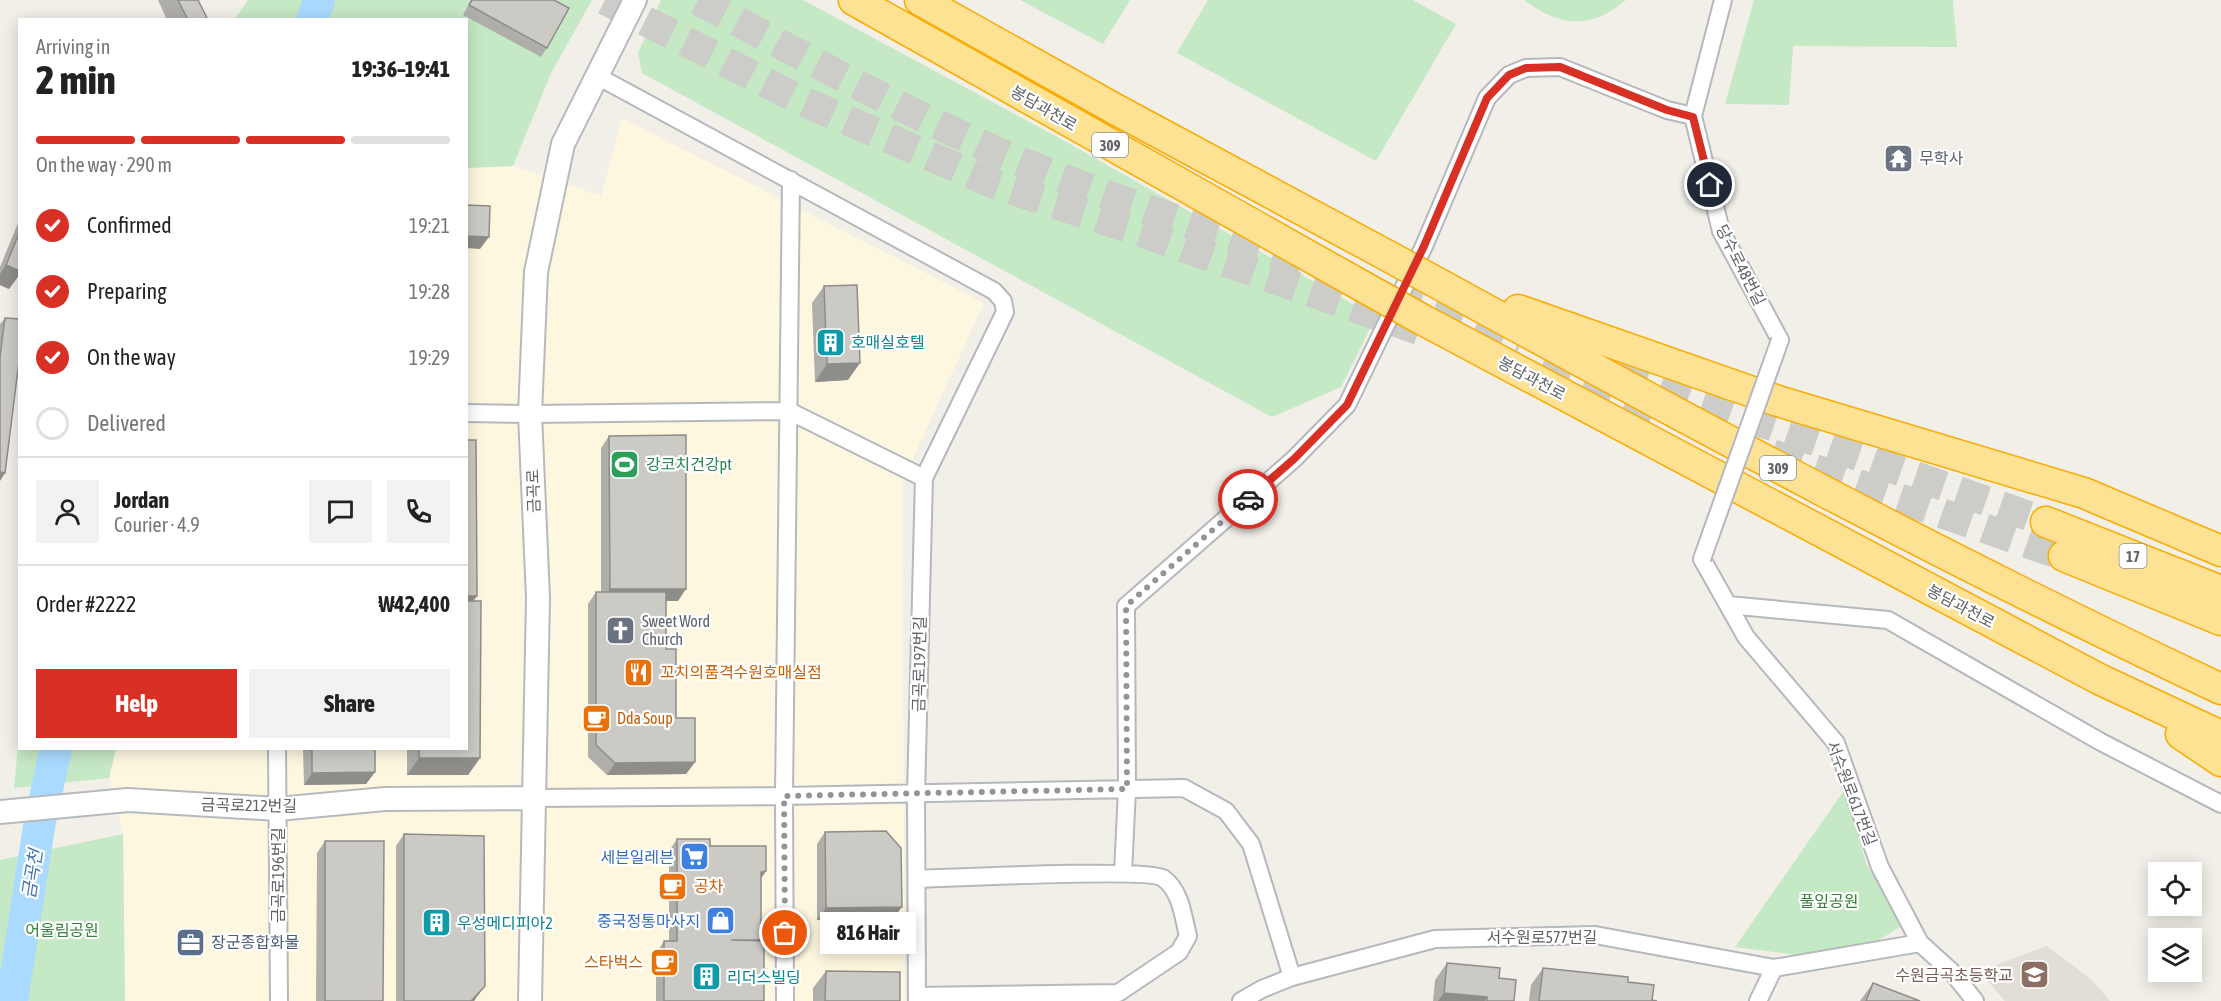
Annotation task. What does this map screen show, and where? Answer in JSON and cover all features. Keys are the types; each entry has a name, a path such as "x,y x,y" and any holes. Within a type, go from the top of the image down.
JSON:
{"highway":[{"name":"봉담과천로","path":"920,0 1115,109 1858,510 2119,642 2221,689"},
{"name":"봉담과천로","path":"856,1 1423,320 2099,679 2221,736"},
{"path":"1435,281 1778,401 2084,493 2221,551"},
{"name":"17","path":"2046,522 2221,591"},
{"name":"17","path":"2064,556 2221,620"},
{"path":"2099,679 2221,761"}],"main road":[{"name":"금곡로","path":"530,1001 538,597 530,414 536,272 564,144 635,0"},
{"name":"금곡로212번길","path":"0,812 128,801 278,809 385,799 535,798"}],"street":[{"path":"1123,873 1127,789 1126,606 1294,459 1347,405 1424,246 1487,98 1509,75 1526,68 1560,67 1667,110 1693,117 1724,0"},
{"path":"468,413 789,411 924,478 1005,312 1003,301 994,291 597,76"},
{"name":"당수로48번길","path":"1693,117 1721,231 1780,340 1702,559"},
{"path":"785,1001 784,796 791,180"},
{"name":"금곡로197번길","path":"917,998 916,794 924,478"},
{"name":"서수원로617번길","path":"1702,559 1746,637 1836,743 1880,867 1920,943 1952,972 1975,1001"},
{"path":"1728,605 1888,620 2101,742 2221,804"},
{"name":"금곡로196번길","path":"277,750 279,1001"},
{"path":"535,798 916,794 1184,788 1226,811 1251,844 1292,977"},
{"path":"916,879 1123,873 1161,877 1176,892 1188,936 1179,952 1118,993 917,998"},
{"name":"서수원로577번길","path":"1241,1001 1262,989 1292,977 1435,939 1595,935 1774,968 1920,943"},
{"path":"1758,1001 1774,968"}],"shaded area":[{"path":"622,118 984,303 902,482 905,1001 125,1001 123,834 109,778 116,750 468,750 468,168 513,166 601,196"},
{"name":"수원금곡초등학교","path":"2047,946 2091,979 2110,1001 2005,1001 1979,971"}],"green space":[{"path":"248,0 592,0 551,73 513,166 468,168 468,18 235,18"},
{"path":"661,0 803,0 1061,139 1376,317 1341,387 1272,417 642,73 638,53"},
{"path":"1020,0 1130,0 1103,44"},
{"path":"1208,0 1413,0 1456,24 1376,161 1177,53"},
{"path":"1524,0 1626,0 1600,16 1575,21 1550,16"},
{"path":"1754,0 1953,0 1957,47 1793,46 1789,105 1725,104"},
{"path":"18,745 18,750 116,750 109,778 14,788"},
{"name":"풀잎공원","path":"1845,789 1866,863 1901,926 1873,944 1804,956 1735,947"},
{"name":"어울림공원","path":"123,834 125,1001 0,1001 0,860"}],"building":[{"path":"178,0 198,0 207,18 187,18"},
{"path":"472,0 554,0 569,8 547,48 469,5"},
{"path":"468,205 490,206 489,237 468,236"},
{"path":"18,236 18,270 6,265"},
{"path":"857,285 860,363 827,364 824,286"},
{"path":"5,318 18,319 18,369 5,473 0,472 0,357"},
{"path":"686,435 686,589 610,589 609,436"},
{"path":"468,440 476,440 477,596 468,596"},
{"path":"596,592 666,592 666,649 676,649 676,718 695,718 695,762 615,763 596,745"},
{"path":"468,601 481,601 480,758 419,758 419,750 468,750"},
{"path":"312,750 375,750 375,772 312,773"},
{"path":"886,831 901,848 902,907 826,908 825,832"},
{"name":"우성메디피아2","path":"404,834 484,836 485,986 471,1001 404,1001"},
{"path":"677,839 710,839 710,846 766,846 766,871 761,872 761,940 731,940 764,941 764,1001 664,1001 664,941 677,941"},
{"path":"325,841 384,841 383,1001 325,1001"},
{"path":"1447,963 1500,968 1499,978 1516,980 1514,1001 1487,1001 1487,997 1444,993"},
{"path":"1543,968 1628,977 1628,982 1654,985 1652,1000 1657,1001 1539,1001"},
{"path":"826,971 900,972 900,1001 825,1001"},
{"path":"1873,983 1920,1001 1866,1001"}],"waterway":[{"name":"금곡천","path":"313,18 319,0"},
{"name":"금곡천","path":"12,1001 39,827 56,750"}],"tunnel":[{"path":"605,0 802,101 997,185 1132,229 1419,330"},
{"path":"698,0 874,93 982,145 1102,193 1307,264"},
{"path":"1392,293 1522,339"},
{"path":"1540,372 1662,415"},
{"path":"1618,372 2046,522"},
{"path":"1772,454 2064,556"}],"way so far":[{"path":"785,933 784,796 1127,789 1126,606 1248,499"}],"place":[{"name":"무학사","path":"1898,158"},
{"name":"호매실호텔","path":"830,342"},
{"name":"강코치건강pt","path":"625,464"},
{"name":"Sweet Word Church","path":"621,630"},
{"name":"꼬치의품격수원호매실점","path":"639,672"},
{"name":"Dda Soup","path":"596,718"},
{"name":"세븐일레븐","path":"695,857"},
{"name":"공차","path":"673,886"},
{"name":"중국정통마사지","path":"721,921"},
{"name":"우성메디피아2","path":"436,923"},
{"name":"816 Hair","path":"785,933"},
{"name":"장군종합화물","path":"190,942"},
{"name":"스타벅스","path":"664,962"},
{"name":"수원금곡초등학교","path":"2034,975"},
{"name":"리더스빌딩","path":"706,977"}],"route":[{"path":"1248,499 1294,459 1347,405 1424,246 1487,98 1509,75 1526,68 1560,67 1667,110 1693,117 1710,185"}]}
